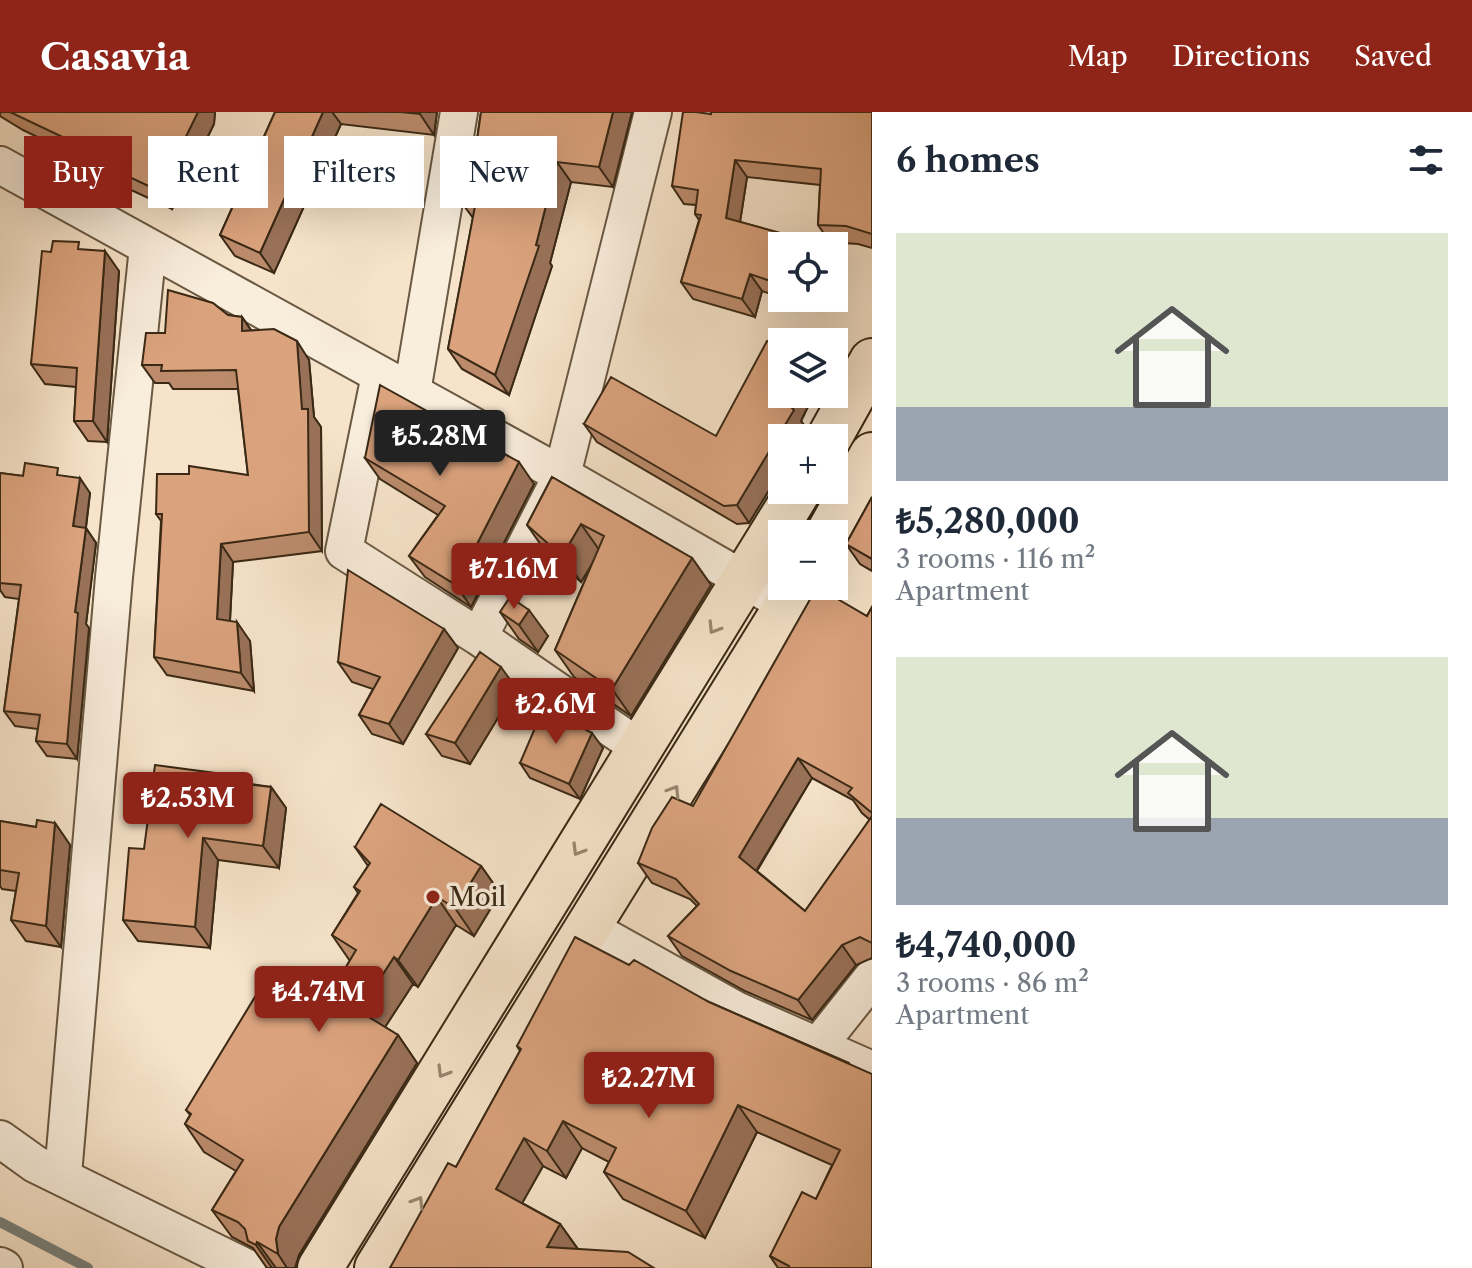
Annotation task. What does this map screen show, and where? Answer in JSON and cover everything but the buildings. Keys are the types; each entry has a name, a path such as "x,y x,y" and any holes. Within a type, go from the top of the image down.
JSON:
{"main road":[{"path":"837,424 872,361"},
{"path":"836,520 872,455"},
{"path":"320,1268 790,504"},
{"path":"377,1268 791,600"}],"street":[{"path":"412,392 459,112"},
{"path":"479,637 562,475 653,112"},
{"path":"0,165 562,475 744,580 768,588"},
{"path":"63,1175 114,577 148,247"},
{"path":"380,375 344,551 479,637 640,748"},
{"path":"587,927 736,1010 872,1070"},
{"path":"818,1046 872,978"},
{"path":"0,1139 35,1164 63,1175 247,1268"}],"waterway":[{"path":"0,1222 88,1268"}],"place":[{"name":"Moil","path":"433,897"}]}
